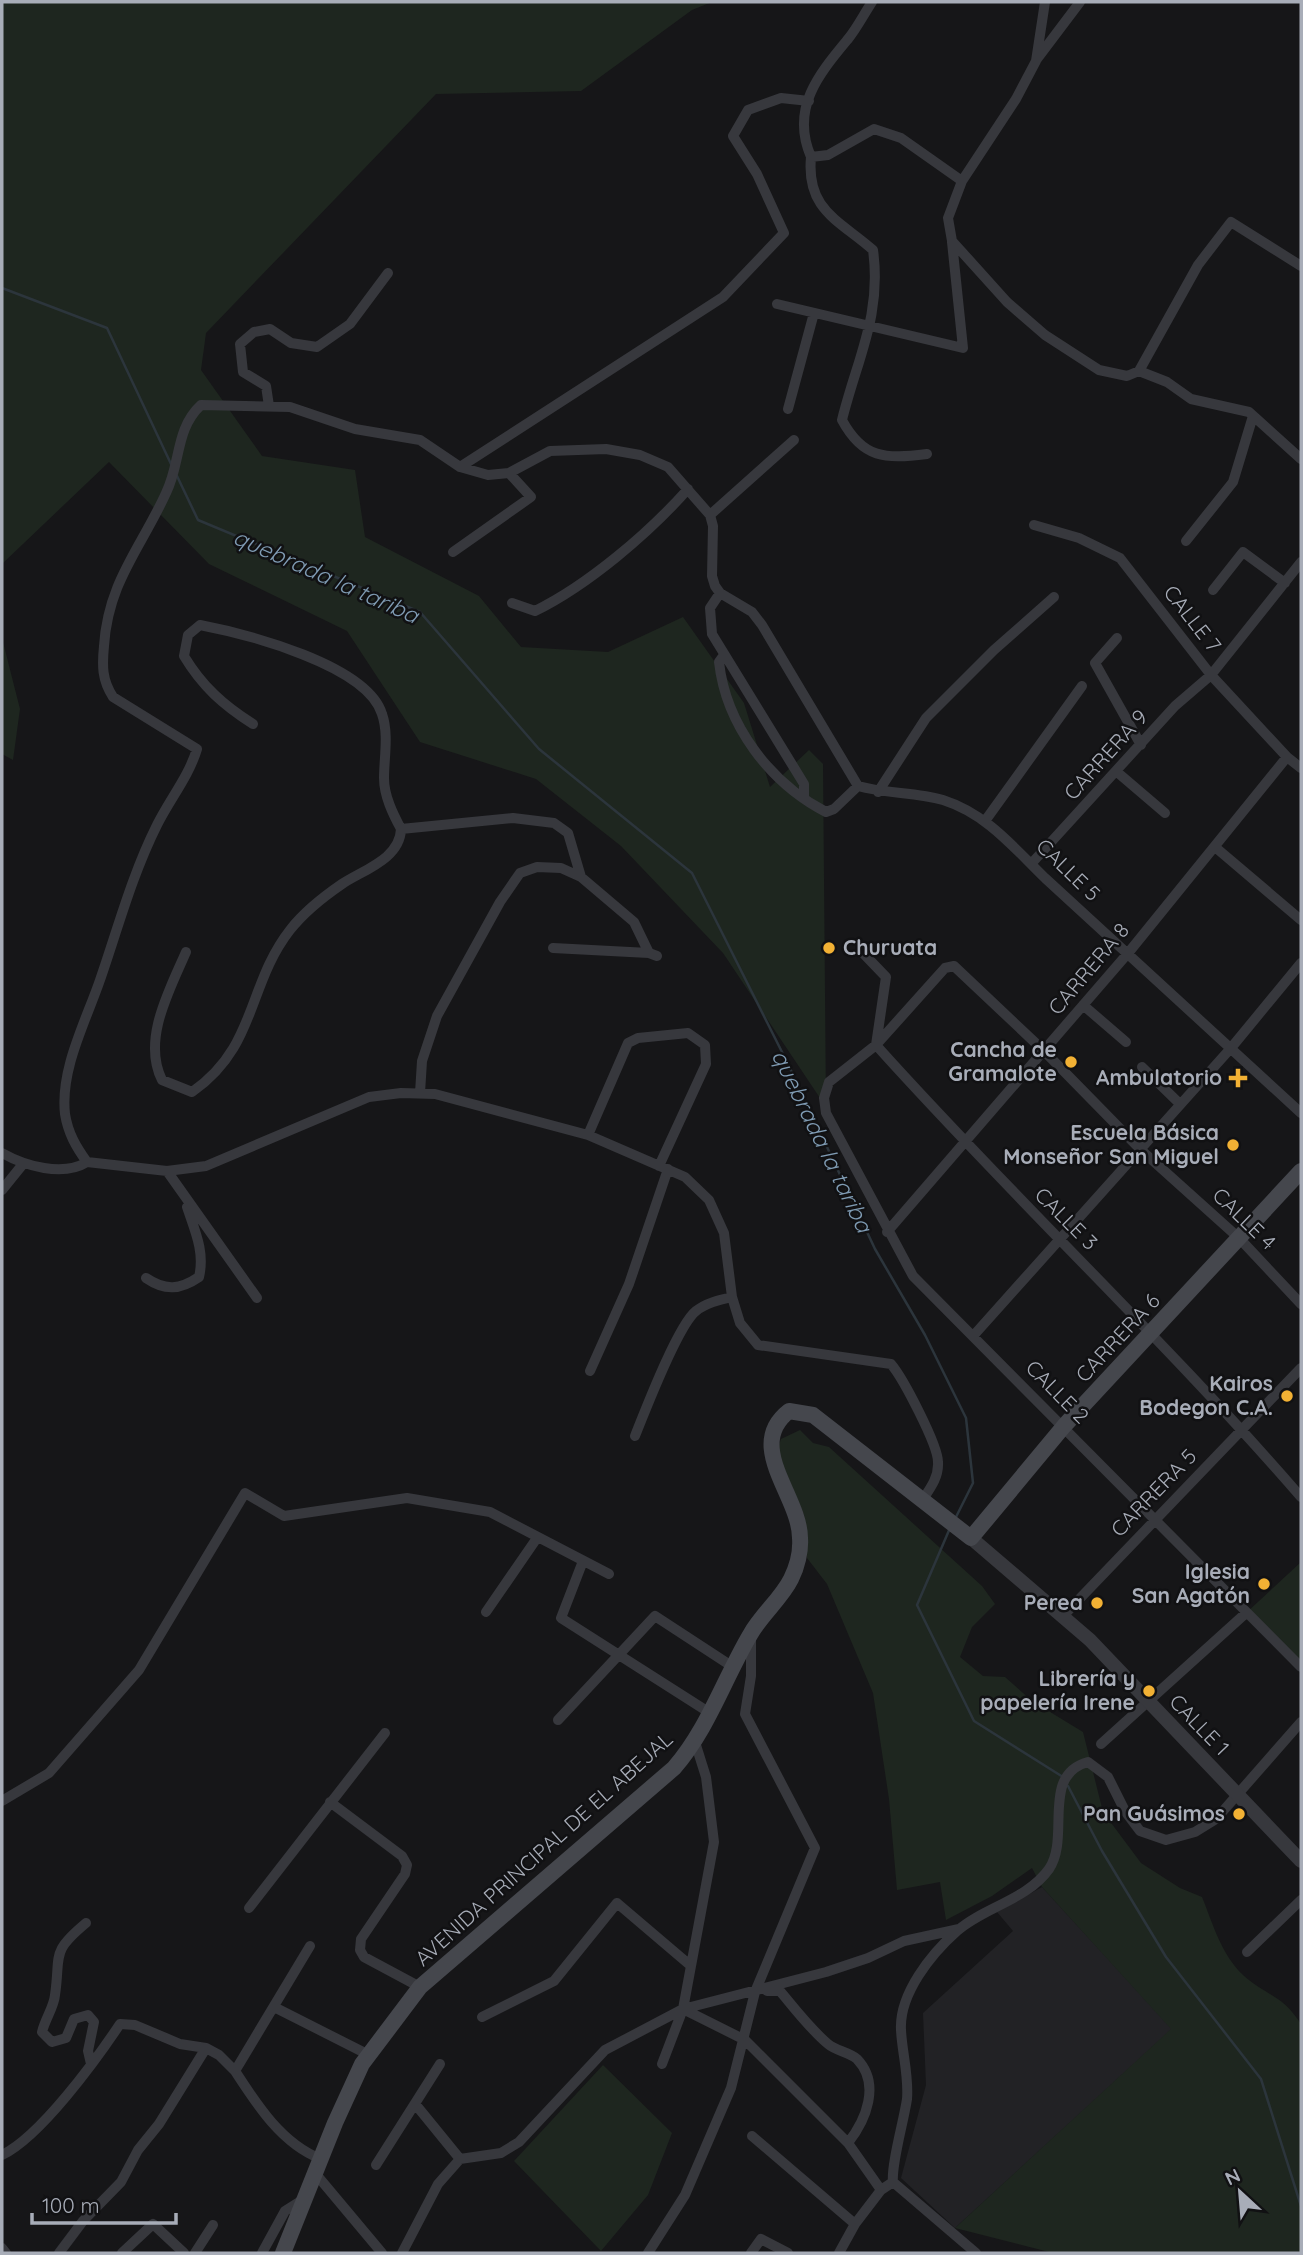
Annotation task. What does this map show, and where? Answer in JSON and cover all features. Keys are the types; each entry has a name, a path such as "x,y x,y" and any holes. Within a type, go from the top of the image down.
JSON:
{"main road":[{"name":"CARRERA 6","path":"971,1538 998,1502 1064,1426 1301,1171"},
{"name":"AVENIDA PRINCIPAL DE EL ABEJAL","path":"283,2253 347,2095 369,2055 420,1987 674,1768 695,1742 751,1632 790,1581 798,1561 801,1539 798,1516 775,1468 771,1451 778,1420 789,1411 813,1415 921,1502 971,1538"}],"street":[{"path":"872,2 849,38 815,79 804,141 811,156 816,199 830,217 873,250 876,297 870,327 842,420 854,441 877,454 926,454"},
{"path":"1035,61 1045,2"},
{"path":"777,304 963,348 948,218 962,181 1016,99 1035,61 1080,2"},
{"path":"460,467 723,297 784,233 757,174 733,136 748,110 781,98 809,101"},
{"path":"811,156 828,155 874,129 901,138 962,181"},
{"path":"952,241 1007,302 1045,335 1099,370 1127,376 1139,371 1198,265 1231,222 1301,266"},
{"path":"269,406 266,386 243,372 240,345 254,332 270,330 291,343 317,347 350,324 388,273"},
{"path":"788,409 814,313"},
{"path":"1139,371 1167,382 1191,399 1253,416 1301,459"},
{"path":"87,1162 72,1141 65,1113 80,1026 99,983 133,880 158,824 193,764 197,749 113,697 105,685 102,671 105,630 113,592 124,567 167,492 187,419 201,405 290,407 355,429 420,440 460,467 488,475 509,473 550,451 606,449 640,455 668,467 710,515 713,526 712,576 720,593 752,612 762,625 858,786 829,812 804,797 766,765 742,730 724,689 719,662 724,655"},
{"path":"1186,541 1233,482 1253,416"},
{"path":"710,515 794,440"},
{"path":"453,552 531,497 509,473"},
{"path":"512,603 535,611 554,601 606,563 688,489"},
{"name":"CALLE 7","path":"1034,525 1079,538 1120,558 1211,675 1287,757 1301,768"},
{"path":"1213,590 1243,552 1285,583"},
{"name":"CARRERA 9","path":"1031,864 1175,706 1211,675 1301,562"},
{"path":"720,593 710,608 709,621 724,655 804,784 804,797"},
{"path":"876,792 926,718 994,650 1054,597"},
{"path":"186,952 167,995 153,1047 154,1065 162,1080 192,1093 210,1080 236,1049 266,972 289,931 310,908 344,883 369,870 390,852 401,837 401,829 384,781 383,715 373,695 333,668 223,629 200,625 188,635 184,656 200,683 228,708 253,724"},
{"path":"1116,638 1095,663 1141,745"},
{"path":"985,821 1082,686"},
{"name":"CARRERA 8","path":"887,1232 1129,952 1287,757"},
{"path":"1117,772 1165,813"},
{"name":"CALLE 5","path":"858,786 876,792 943,800 985,821 1012,842 1031,864 1301,1113"},
{"path":"401,829 513,818 554,822 568,833 581,877"},
{"path":"1215,847 1301,920"},
{"path":"420,1094 422,1061 437,1016 500,902 520,873 537,867 561,868 581,877 634,922 653,955 553,948"},
{"path":"861,951 886,977 876,1045"},
{"path":"974,1335 1061,1241 1231,1048 1301,963"},
{"name":"CALLE 4","path":"876,1045 945,968 954,966 1044,1051 1141,1150 1240,1239 1301,1304"},
{"path":"1083,1005 1126,1042"},
{"path":"588,1135 628,1043 638,1038 688,1033 705,1045 706,1064 663,1168 629,1284 590,1371"},
{"name":"CALLE 2","path":"876,1045 829,1082 824,1097 825,1113 913,1276 1064,1426 1153,1521 1301,1667"},
{"name":"CALLE 3","path":"876,1045 964,1144 1243,1429 1301,1497"},
{"path":"1142,1068 1180,1104"},
{"path":"2,1153 23,1164 77,1168 87,1162 167,1171 206,1166 254,1148 311,1120 369,1097 420,1094 435,1094 588,1135 698,1186 718,1215 729,1262 732,1297 740,1323 758,1345 891,1364 903,1379 939,1461 935,1481 921,1502"},
{"path":"2,1190 23,1164"},
{"path":"167,1171 257,1298"},
{"path":"146,1278 160,1288 173,1288 187,1286 199,1277 202,1264 198,1233 183,1195"},
{"path":"635,1436 662,1370 694,1312 712,1302 732,1297"},
{"name":"CARRERA 5","path":"1064,1615 1301,1368"},
{"path":"2,1801 49,1773 139,1670 244,1493 284,1516 407,1498 490,1512 610,1574"},
{"path":"486,1612 537,1538"},
{"name":"CALLE 1","path":"971,1538 1064,1615 1301,1861"},
{"path":"583,1561 561,1618 710,1713"},
{"path":"1101,1744 1246,1613"},
{"path":"558,1720 655,1616 733,1667"},
{"path":"648,2253 660,2238 690,2185 731,2088 755,1992 815,1849 745,1714 751,1676 751,1632"},
{"path":"976,2253 893,2182 891,2172 899,2150 907,2094 901,2026 906,1997 939,1949 959,1929 1028,1888 1050,1868 1060,1819 1059,1794 1066,1776 1078,1765 1088,1762 1108,1777 1125,1811 1140,1831 1166,1840 1195,1832 1216,1819 1301,1722"},
{"path":"249,1908 385,1733"},
{"path":"662,2064 683,2009 715,1842 706,1777 695,1742"},
{"path":"330,1802 402,1856 407,1865 405,1874 361,1939 360,1950 364,1957 420,1987"},
{"path":"1248,1952 1301,1900"},
{"path":"482,2017 554,1980 617,1903 691,1966"},
{"path":"86,1923 63,1942 58,1955 55,1998 42,2032 52,2042 66,2038 74,2019 88,2015 94,2022 88,2051 91,2064"},
{"path":"402,2253 438,2184 460,2159 501,2153 519,2141 605,2050 683,2009 755,1992 858,1962 926,1934 959,1929"},
{"path":"235,2071 276,2008 310,1946"},
{"path":"755,1992 780,1991 830,2046 855,2057 864,2068 868,2078 869,2099 861,2127 848,2143"},
{"path":"276,2008 369,2055"},
{"path":"683,2009 744,2040 848,2143 881,2190"},
{"path":"2,2155 14,2149 32,2132 91,2064 120,2024 135,2025 180,2044 206,2048 219,2055 235,2071 262,2112 318,2166 382,2253"},
{"path":"59,2253 83,2221 121,2182 138,2150 159,2124 206,2048"},
{"path":"376,2165 440,2064"},
{"path":"416,2105 460,2159"},
{"path":"751,2136 855,2224"},
{"path":"839,2253 855,2224 881,2190 893,2182"},
{"path":"262,2253 285,2211 305,2198"},
{"path":"122,2253 153,2224 184,2253"},
{"path":"195,2253 213,2225"},
{"path":"751,2253 761,2239 788,2253"},
{"path":"2,2248 6,2253"}],"shaded area":[{"path":"2,2 712,2 692,10 581,91 436,94 206,333 201,370 262,456 355,470 365,537 479,596 521,647 608,652 683,617 744,703 770,787 809,750 823,764 826,1107 723,953 621,846 536,779 420,742 347,631 209,564 109,462 2,564"},
{"path":"2,638 20,709 13,760 2,754"},
{"path":"800,1430 813,1443 829,1447 982,1586 995,1604 972,1627 960,1657 983,1676 1005,1677 1032,1701 1083,1732 1103,1812 1141,1863 1180,1888 1202,1897 1218,1938 1235,1967 1251,1982 1287,2007 1301,2024 1301,2253 1053,2253 955,2228 1171,2029 1042,1887 1032,1868 992,1896 946,1920 940,1882 897,1890 889,1799 873,1693 827,1584 807,1558 804,1515 777,1451 781,1439"},
{"path":"1301,1562 1301,1667 1246,1613"},
{"path":"1042,1887 1172,2029 955,2228 901,2178 926,2085 923,2013 1013,1931 997,1912"},
{"path":"603,2065 672,2133 648,2195 601,2251 514,2161"}],"waterway":[{"name":"quebrada la tariba","path":"2,288 107,328 171,464"},
{"name":"quebrada la tariba","path":"177,476 198,520 420,612 539,749 692,873 786,1060 875,1249 925,1335 966,1418 973,1483 955,1519"},
{"name":"quebrada la tariba","path":"950,1528 917,1605 974,1721 1063,1777"},
{"name":"quebrada la tariba","path":"1068,1786 1102,1851 1166,1957 1261,2079 1301,2206"}],"place":[{"name":"Churuata","path":"829,948"},
{"name":"Cancha de Gramalote","path":"1071,1062"},
{"name":"Ambulatorio","path":"1238,1078"},
{"name":"Escuela Básica Monseñor San Miguel","path":"1233,1145"},
{"name":"Kairos Bodegon C.A.","path":"1287,1396"},
{"name":"Iglesia San Agatón","path":"1264,1584"},
{"name":"Perea","path":"1097,1603"},
{"name":"Librería y papelería Irene","path":"1149,1691"},
{"name":"Pan Guásimos","path":"1239,1814"}]}
